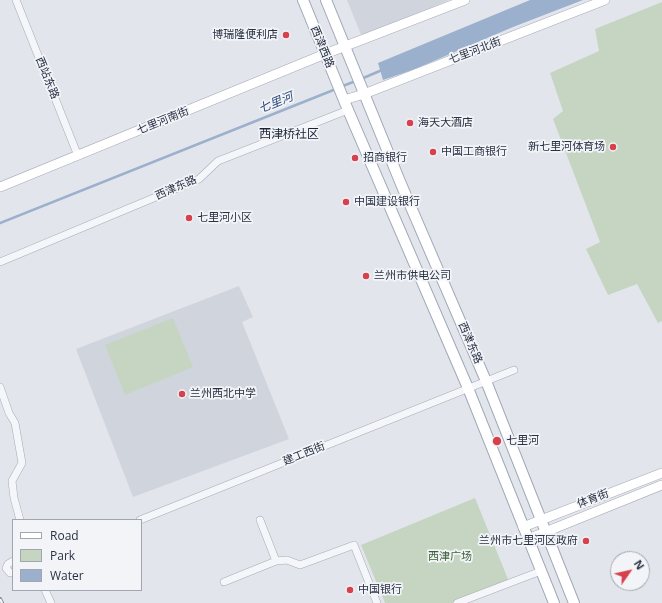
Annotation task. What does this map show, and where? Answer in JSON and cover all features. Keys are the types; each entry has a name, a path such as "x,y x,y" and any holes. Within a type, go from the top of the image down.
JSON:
{"main road":[{"name":"西津西路","path":"303,0 345,101"},
{"name":"西津西路","path":"326,0 362,90"},
{"name":"西津东路","path":"362,90 486,381 574,603"},
{"name":"西津东路","path":"345,101 468,388 523,525"},
{"path":"523,525 554,603"}],"street":[{"name":"西站东路","path":"16,0 78,156"},
{"path":"325,54 465,0"},
{"name":"七里河北街","path":"345,101 362,90 605,0"},
{"name":"七里河南街","path":"0,187 325,54"},
{"name":"西津东路","path":"0,262 199,179 218,161 345,101"},
{"name":"建工西街","path":"142,519 514,370"},
{"path":"0,388 9,413 15,423 22,463 12,481 14,498 20,519"},
{"name":"体育街","path":"523,525 662,473"},
{"name":"体育街","path":"528,539 662,485"},
{"path":"260,520 276,561"},
{"path":"224,582 276,561 287,560 300,565 354,545 377,603"},
{"path":"12,562 8,564 6,568 10,573 12,572"},
{"path":"457,603 541,571"},
{"path":"45,591 51,603"}],"shaded area":[{"path":"347,0 449,0 362,37"},
{"name":"兰州西北中学","path":"239,286 253,317 242,322 289,439 133,497 76,349"}],"green space":[{"name":"新七里河体育场","path":"662,2 662,321 658,323 637,284 608,295 586,249 600,242 553,119 563,111 550,73 599,51 595,29"},
{"path":"173,318 193,367 125,395 105,345"},
{"name":"西津广场","path":"475,498 510,584 463,603 385,603 361,545"}],"water":[{"path":"530,0 583,0 513,27 415,69 383,80 378,63"}],"waterway":[{"name":"七里河","path":"361,79 382,70"},
{"name":"七里河","path":"340,87 356,81"},
{"name":"七里河","path":"0,223 336,89"}],"railway":[{"path":"0,599 2,603"}],"place":[{"name":"博瑞隆便利店","path":"286,35"},
{"name":"海天大酒店","path":"410,123"},
{"name":"新七里河体育场","path":"613,147"},
{"name":"中国工商银行","path":"433,152"},
{"name":"招商银行","path":"355,158"},
{"name":"中国建设银行","path":"346,202"},
{"name":"七里河小区","path":"189,218"},
{"name":"兰州市供电公司","path":"366,276"},
{"name":"兰州西北中学","path":"182,394"},
{"name":"七里河","path":"497,441"},
{"name":"兰州市七里河区政府","path":"586,541"},
{"name":"中国银行","path":"350,590"}],"district":[{"name":"西津桥社区","path":"289,135"}]}
